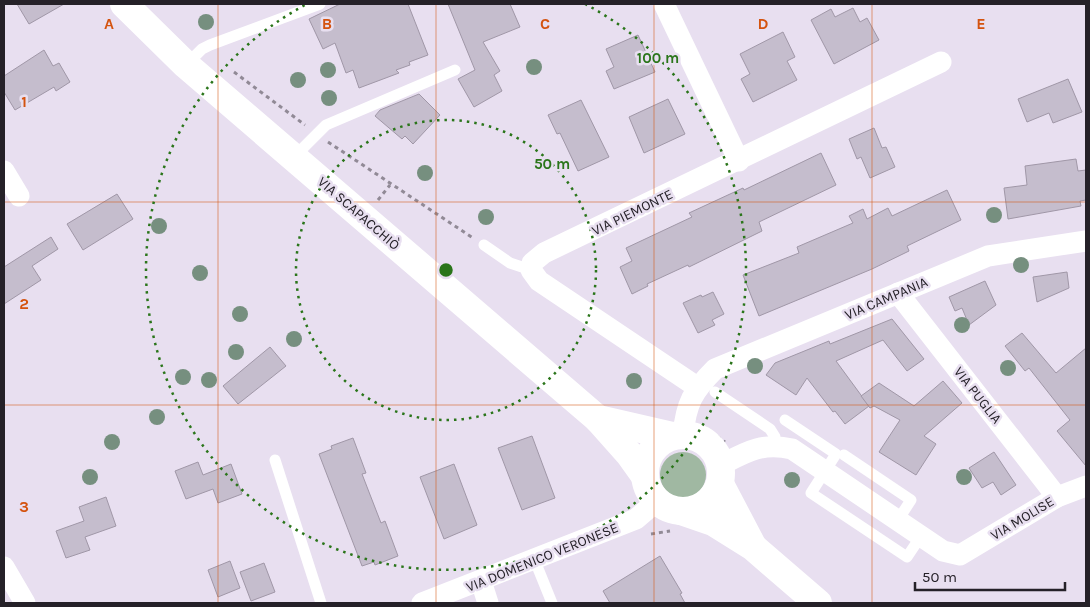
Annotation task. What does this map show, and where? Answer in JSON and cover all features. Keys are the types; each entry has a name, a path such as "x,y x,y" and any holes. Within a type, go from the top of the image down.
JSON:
{"street":[{"name":"VIA SCAPACCHIÒ","path":"124,4 186,65 598,418 630,455 645,476 651,494 669,506 712,522 753,547 818,603"},
{"path":"664,4 739,161"},
{"name":"VIA PIEMONTE","path":"530,270 532,263 544,253 739,161 940,62"},
{"path":"4,171 19,196"},
{"name":"VIA CAMPANIA","path":"706,390 715,369 988,256 1086,241"},
{"path":"530,270 539,281 706,390 688,404 678,436 661,442 652,451 646,463 645,476"},
{"name":"VIA PUGLIA","path":"898,293 1057,497"},
{"name":"VIA SCAPACCHIÒ","path":"598,418 702,440 710,446 720,475 753,547"},
{"path":"669,506 693,510 705,504 714,496 720,475 750,450 775,445 792,449 921,536"},
{"name":"VIA MOLISE","path":"921,536 943,551 960,555 1057,497 1086,486"},
{"name":"VIA DOMENICO VERONESE","path":"422,603 535,561 669,506"},
{"path":"4,567 25,603"},
{"path":"481,581 488,603"}],"lane":[{"path":"186,65 202,49 210,45 320,4"},
{"path":"294,157 326,125 455,70"},
{"path":"484,245 510,263 530,270"},
{"path":"706,390 770,429 775,437 775,445"},
{"path":"785,420 836,454 811,493 907,556 921,536"},
{"path":"844,455 911,500 898,520"},
{"path":"275,460 321,603"},
{"path":"849,488 864,468"},
{"path":"535,561 552,603"}],"green space":[{"path":"678,452 688,452 702,462 706,475 702,488 696,494 688,498 678,498 664,488 660,480 660,470 670,456"}],"building":[{"path":"17,4 64,4 29,24"},
{"path":"340,4 408,4 428,55 409,62 410,65 396,70 399,73 359,88 353,70 346,73 335,43 323,49 309,19"},
{"path":"448,4 510,4 520,27 483,42 500,71 494,75 502,91 474,107 458,79 475,70"},
{"path":"853,8 860,22 867,18 879,40 834,64 811,20 831,9 835,17"},
{"path":"783,32 795,57 787,61 797,80 753,102 741,79 750,74 740,54"},
{"path":"638,35 655,72 614,89 606,71 614,67 606,49"},
{"path":"44,50 53,66 59,63 70,82 56,91 54,87 15,110 4,92 4,76"},
{"path":"1068,79 1082,112 1053,123 1049,113 1027,122 1018,99"},
{"path":"419,94 440,115 413,144 405,136 402,139 375,116 380,110"},
{"path":"668,99 685,134 644,153 629,117"},
{"path":"581,100 609,157 578,171 560,133 557,134 548,115"},
{"path":"874,128 882,148 886,147 895,167 870,178 861,157 857,159 849,139"},
{"path":"821,153 836,185 759,222 762,231 689,267 688,265 647,284 648,286 632,294 620,267 632,261 626,248 692,217 689,213 743,188 744,190"},
{"path":"1076,159 1078,171 1086,170 1086,200 1080,201 1081,206 1008,219 1004,188 1027,185 1025,166"},
{"path":"947,190 961,220 907,246 909,251 872,269 759,316 743,275 799,253 797,247 853,223 849,216 863,209 867,219 888,208 892,216"},
{"path":"117,194 133,219 83,250 67,224"},
{"path":"51,237 58,249 32,266 41,280 4,304 4,267"},
{"path":"1067,272 1069,288 1037,302 1033,277"},
{"path":"985,281 996,305 969,325 962,308 955,311 949,297"},
{"path":"713,292 724,314 712,320 715,325 698,333 683,303"},
{"path":"892,319 924,359 907,371 883,340 836,361 869,406 845,424 835,411 833,412 807,378 796,395 766,375 775,363 829,341 830,344"},
{"path":"1022,333 1056,373 1086,348 1086,466 1057,431 1070,420 1029,368 1025,371 1005,346"},
{"path":"270,347 286,366 238,404 223,386"},
{"path":"943,381 962,403 924,436 936,444 916,475 879,452 900,420 874,406 870,408 861,396 879,383 914,406"},
{"path":"532,436 555,498 522,510 498,448"},
{"path":"353,438 366,473 362,474 381,523 385,521 398,556 375,565 374,562 362,566 319,454 332,449 331,446"},
{"path":"994,452 1016,485 1001,495 993,482 982,488 969,468"},
{"path":"198,462 203,475 231,464 242,494 218,503 213,489 186,499 175,471"},
{"path":"454,464 477,525 444,539 420,477"},
{"path":"106,497 116,526 85,537 90,550 66,558 56,531 84,521 79,507"},
{"path":"660,556 682,593 680,594 685,603 610,603 603,591"},
{"path":"230,561 240,588 218,597 208,570"},
{"path":"264,563 275,592 251,601 240,572"}]}
